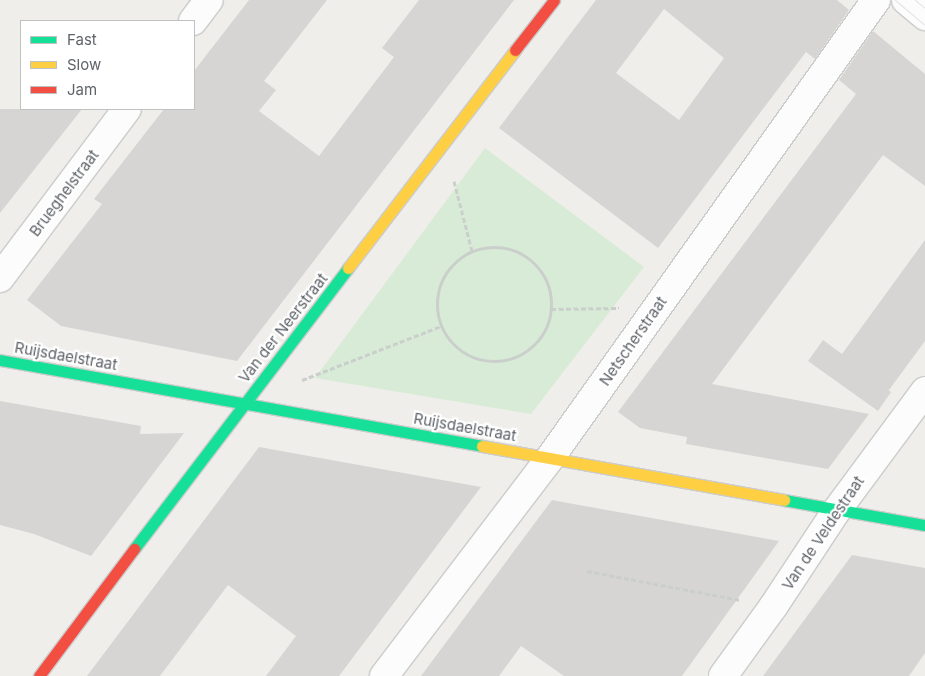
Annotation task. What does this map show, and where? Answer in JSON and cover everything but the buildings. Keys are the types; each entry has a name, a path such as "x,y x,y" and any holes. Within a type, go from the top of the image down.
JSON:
{"street":[{"path":"194,20 209,0"},
{"name":"Van der Neerstraat","path":"39,676 244,403 554,0"},
{"name":"Netscherstraat","path":"384,676 550,458 876,0"},
{"path":"906,0 925,16"},
{"name":"Brueghelstraat","path":"0,278 126,110"},
{"name":"Ruijsdaelstraat","path":"0,360 925,525"},
{"name":"Van de Veldestraat","path":"723,676 773,607 837,510 925,391"}],"path":[{"path":"445,142 472,251"},
{"path":"489,247 507,248 523,254 537,265 546,280 551,297 551,309 545,331 535,344 523,354 508,360 483,360 461,351 450,340 441,326 437,312 437,297 441,282 448,269 459,258 472,251 489,247"},
{"path":"551,309 657,308"},
{"path":"298,382 441,326"},
{"path":"586,570 773,607"}],"green space":[{"path":"485,148 644,267 531,414 315,378"}],"tram line":[{"path":"895,0 925,25"},
{"path":"915,0 925,8"}],"traffic: fast":[{"path":"134,549 348,268"},
{"path":"0,360 482,446"},
{"path":"784,500 925,525"}],"traffic: slow":[{"path":"348,268 515,50"},
{"path":"482,446 784,500"}],"traffic: jam":[{"path":"515,50 554,0"},
{"path":"39,676 134,549"}]}
